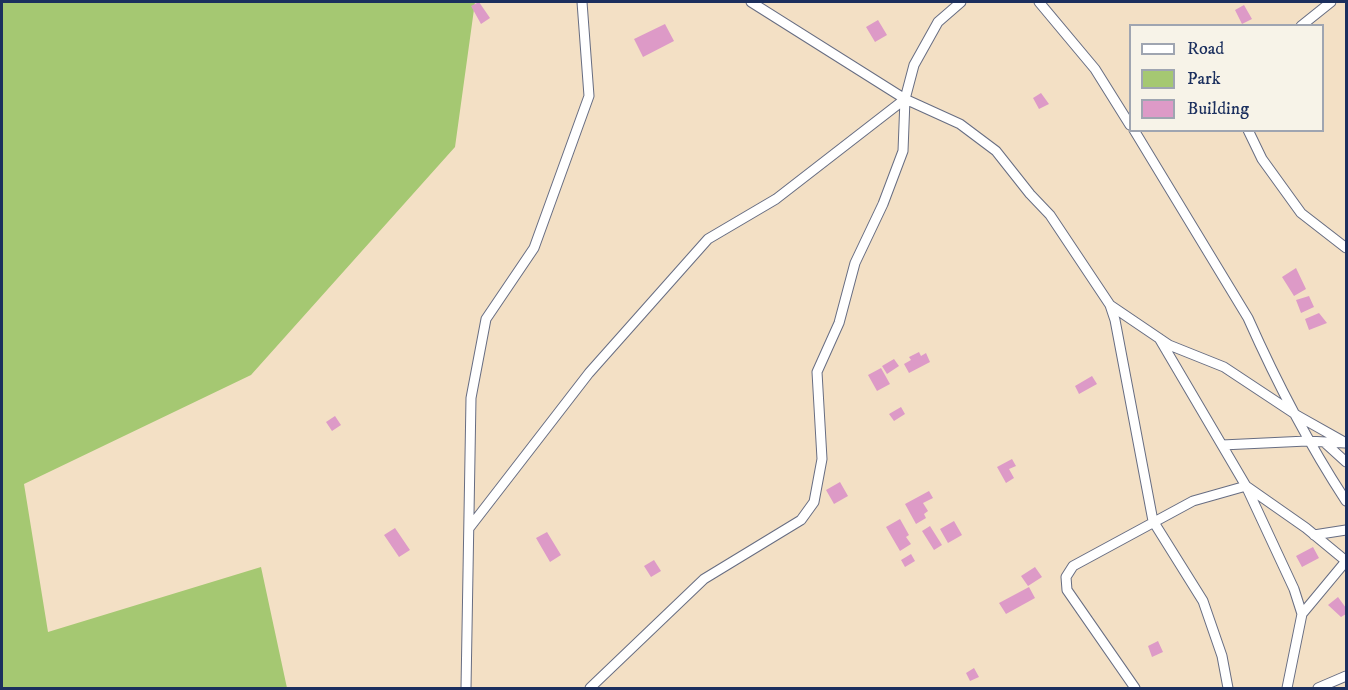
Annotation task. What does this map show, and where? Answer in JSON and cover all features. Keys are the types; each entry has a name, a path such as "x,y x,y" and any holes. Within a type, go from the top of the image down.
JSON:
{"street":[{"path":"466,688 471,398 486,319 534,248 589,96 582,2"},
{"path":"751,2 905,99 960,124 996,151 1050,215 1110,305 1115,320 1153,521 1203,601 1222,656 1228,688"},
{"path":"590,688 704,579 801,520 814,502 822,459 817,372 839,323 855,263 883,204 903,151 905,99 914,65 938,22 961,2"},
{"path":"1039,2 1095,69 1129,122"},
{"path":"1304,24 1331,2"},
{"path":"470,527 589,373 708,239 776,199 905,99"},
{"path":"1135,132 1248,318 1298,416 1307,441 1347,501"},
{"path":"1249,132 1262,159 1301,213 1346,245"},
{"path":"1110,305 1159,338 1224,367 1298,416 1347,443"},
{"path":"1159,338 1246,486 1294,589 1302,614"},
{"path":"1222,445 1307,441 1347,443"},
{"path":"1324,442 1347,462"},
{"path":"1135,688 1067,590 1066,577 1072,566 1194,501 1246,486"},
{"path":"1246,486 1346,561 1302,614 1287,688"},
{"path":"1314,535 1347,530"},
{"path":"1318,688 1347,676"}],"green space":[{"path":"2,2 475,2 455,147 251,375 24,484 48,632 261,567 287,688 2,688"}],"building":[{"path":"479,2 490,18 481,24 471,6"},
{"path":"1244,5 1252,19 1242,24 1235,10"},
{"path":"878,20 887,35 875,42 866,27"},
{"path":"665,24 674,41 643,57 634,39"},
{"path":"1041,93 1049,104 1039,109 1033,98"},
{"path":"1296,268 1306,289 1294,296 1282,277"},
{"path":"1309,296 1314,307 1301,313 1296,300"},
{"path":"1319,313 1327,323 1309,330 1305,319"},
{"path":"919,352 921,356 926,353 930,362 909,373 904,364 911,360 909,357"},
{"path":"894,359 899,366 887,374 882,366"},
{"path":"881,368 890,384 877,391 868,375"},
{"path":"1092,376 1097,384 1079,394 1075,386"},
{"path":"901,407 905,414 894,421 889,414"},
{"path":"335,416 341,425 332,431 326,422"},
{"path":"1012,459 1016,466 1009,469 1014,478 1006,483 997,467"},
{"path":"840,482 848,496 834,504 826,490"},
{"path":"929,491 933,498 923,503 928,511 924,514 926,518 916,524 905,504"},
{"path":"900,519 911,544 900,551 886,527"},
{"path":"954,521 962,535 948,543 940,529"},
{"path":"930,526 942,545 934,550 922,531"},
{"path":"395,528 410,550 399,557 384,535"},
{"path":"547,532 561,555 550,562 536,538"},
{"path":"1313,547 1319,558 1302,567 1296,556"},
{"path":"911,554 915,561 905,567 901,560"},
{"path":"654,560 661,571 651,577 644,566"},
{"path":"1035,567 1042,577 1028,586 1021,576"},
{"path":"1029,587 1035,598 1006,614 999,603"},
{"path":"1338,597 1346,608 1346,614 1341,617 1328,605"},
{"path":"1158,641 1163,652 1152,657 1148,646"},
{"path":"974,668 979,677 970,681 966,673"}]}
